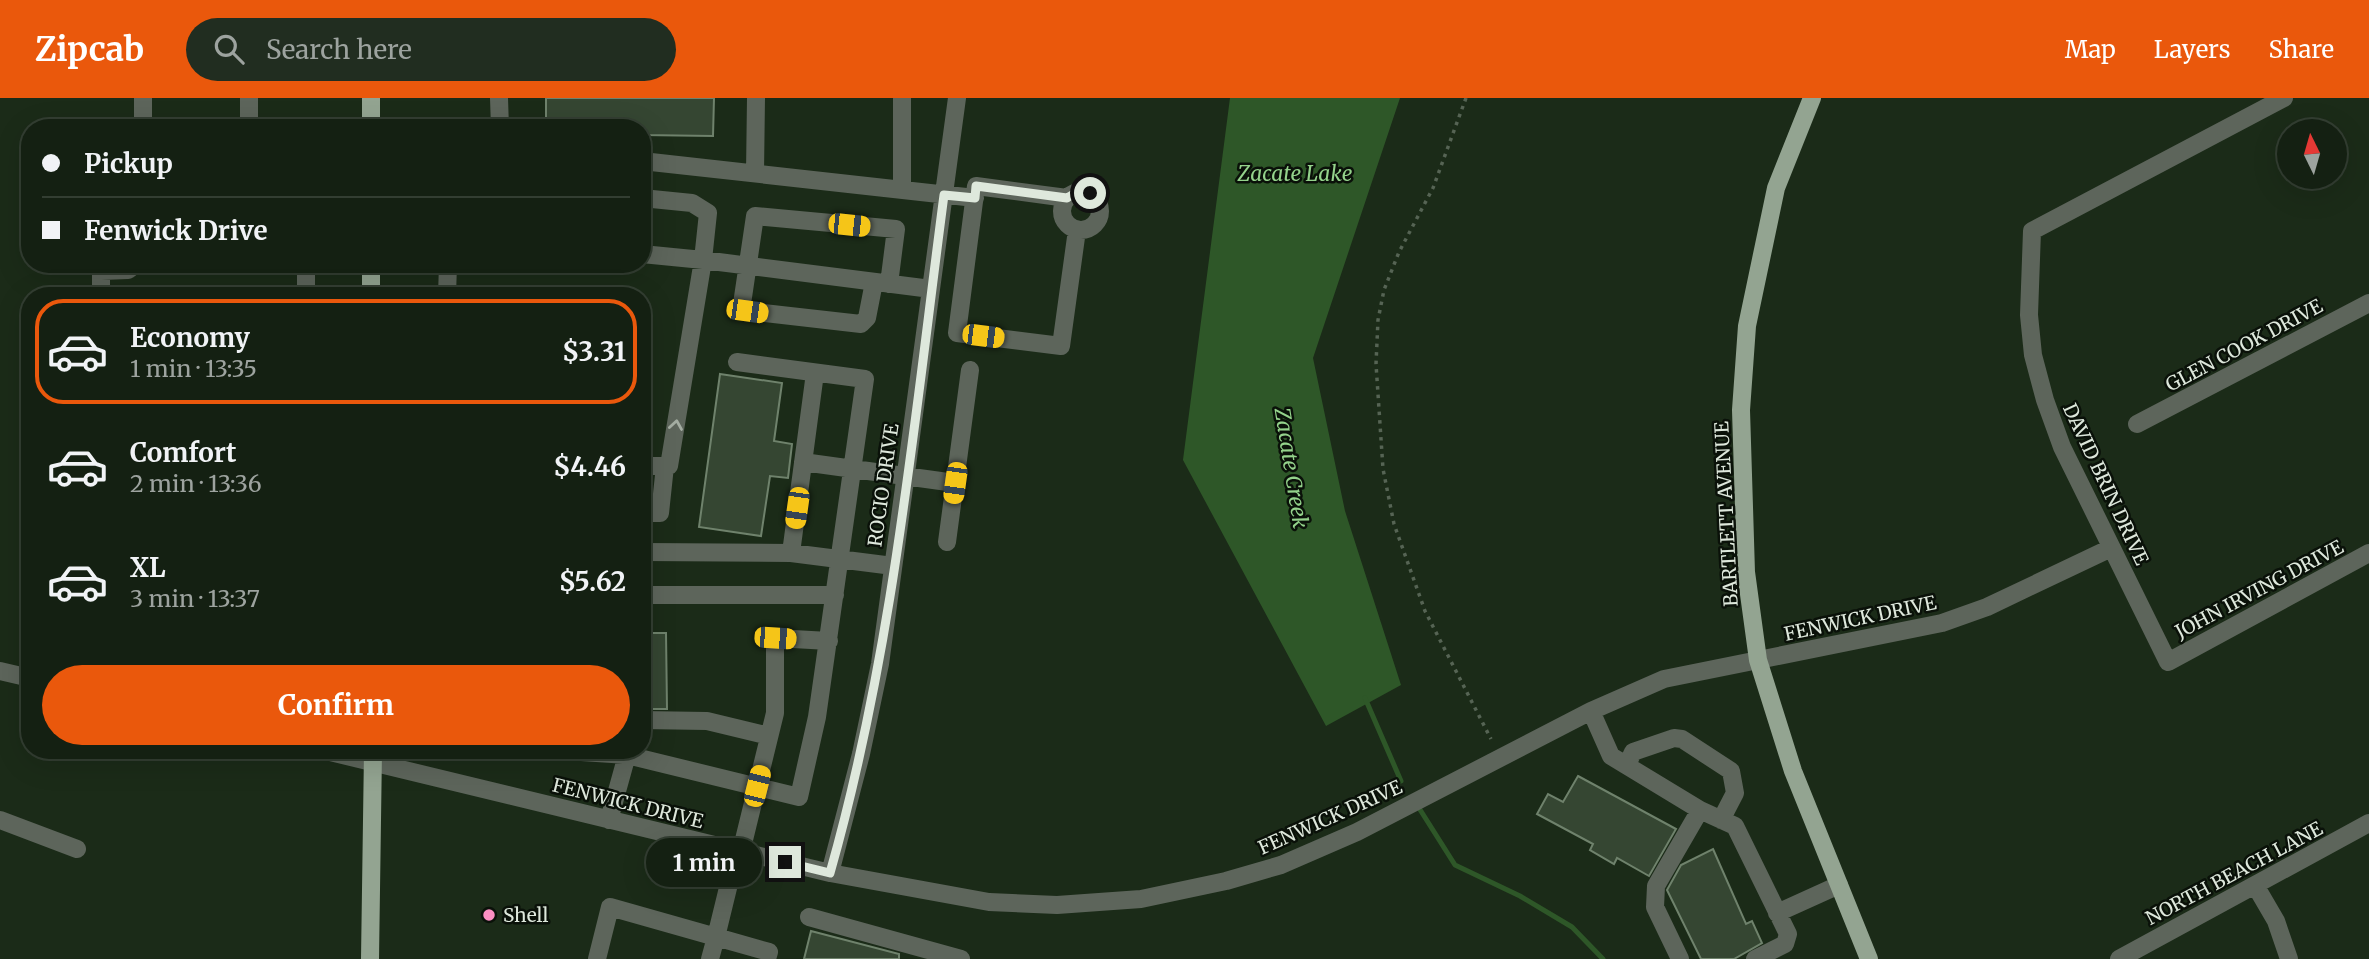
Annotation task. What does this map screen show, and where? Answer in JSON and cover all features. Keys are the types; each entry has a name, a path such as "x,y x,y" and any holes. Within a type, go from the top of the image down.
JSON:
{"main road":[{"path":"370,98 371,119"},
{"name":"BARTLETT AVENUE","path":"1812,98 1776,188 1747,326 1741,410 1741,492 1746,572 1758,660 1793,771 1869,959"},
{"path":"370,959 373,759"}],"street":[{"path":"143,98 143,119"},
{"path":"249,98 249,119"},
{"path":"499,98 500,119"},
{"path":"755,173 756,98"},
{"path":"902,98 902,190"},
{"name":"ROCIO DRIVE","path":"830,873 862,754 880,664 957,98"},
{"name":"DAVID BRIN DRIVE","path":"2168,662 2062,447 2045,400 2034,355 2029,315 2032,232 2284,98"},
{"path":"651,162 975,198"},
{"path":"1067,198 1063,216 1071,227 1077,229 1095,225 1101,214 1099,202 1084,191 1067,198 976,186 957,333 1061,346 1077,229"},
{"path":"651,199 692,204 708,213 703,260 669,466 651,466"},
{"path":"755,216 896,229 882,283 867,318 861,324 747,311 742,304 749,266 755,216"},
{"path":"651,255 931,289"},
{"name":"GLEN COOK DRIVE","path":"2137,424 2369,303"},
{"path":"644,759 799,797 817,717 829,641 865,379 737,362"},
{"path":"947,542 970,370"},
{"path":"791,553 815,373"},
{"path":"803,462 955,483"},
{"path":"651,513 660,513 665,466"},
{"name":"FENWICK DRIVE","path":"381,759 610,820 830,873 989,902 1058,905 1141,899 1226,881 1280,865 1357,832 1591,711 1664,679 1942,623 1987,607 2111,548"},
{"path":"651,552 791,553 893,566"},
{"name":"JOHN IRVING DRIVE","path":"2168,662 2369,553"},
{"path":"651,595 835,595"},
{"path":"710,959 775,713 775,638 829,641"},
{"path":"0,671 21,676"},
{"path":"1591,711 1611,756 1700,810 1735,826 1787,934 1785,944 1755,959"},
{"path":"651,720 707,721 769,736"},
{"path":"1627,765 1633,752 1674,738 1682,739 1731,771 1735,793 1721,820"},
{"path":"610,820 626,759"},
{"path":"1680,959 1655,907 1656,886 1700,810"},
{"path":"0,820 78,849"},
{"name":"NORTH BEACH LANE","path":"2119,959 2369,823"},
{"path":"1777,913 1839,885"},
{"path":"2255,885 2276,921 2289,959"},
{"path":"597,959 610,907 769,953 767,959"},
{"path":"809,917 961,959"}],"path":[{"path":"1466,98 1433,188 1399,252 1384,290 1378,320 1376,364 1383,469 1394,524 1425,611 1491,739"}],"water":[{"name":"Zacate Lake","path":"1230,98 1400,98 1313,358 1345,511 1401,685 1326,726 1183,460"}],"building":[{"path":"546,98 714,98 713,136 651,135 651,119 546,119"},
{"path":"720,374 782,383 774,441 792,444 788,478 770,476 761,536 699,527"},
{"path":"651,633 666,633 667,709 652,709"},
{"path":"1578,776 1676,829 1649,876 1617,858 1614,864 1590,850 1593,844 1537,814 1548,794 1563,802"},
{"path":"1713,849 1746,924 1752,921 1762,943 1734,959 1701,959 1667,890 1681,865"},
{"path":"811,931 899,954 899,959 804,959"}],"waterway":[{"name":"Zacate Creek","path":"1365,698 1401,781"},
{"name":"Zacate Creek","path":"1419,808 1455,865 1520,896 1572,927 1603,959"}],"place":[{"name":"Shell","path":"489,915"}],"route":[{"path":"785,862 830,873 862,754 880,664 944,195 975,198 976,186 1067,198 1077,192 1090,193"}]}
